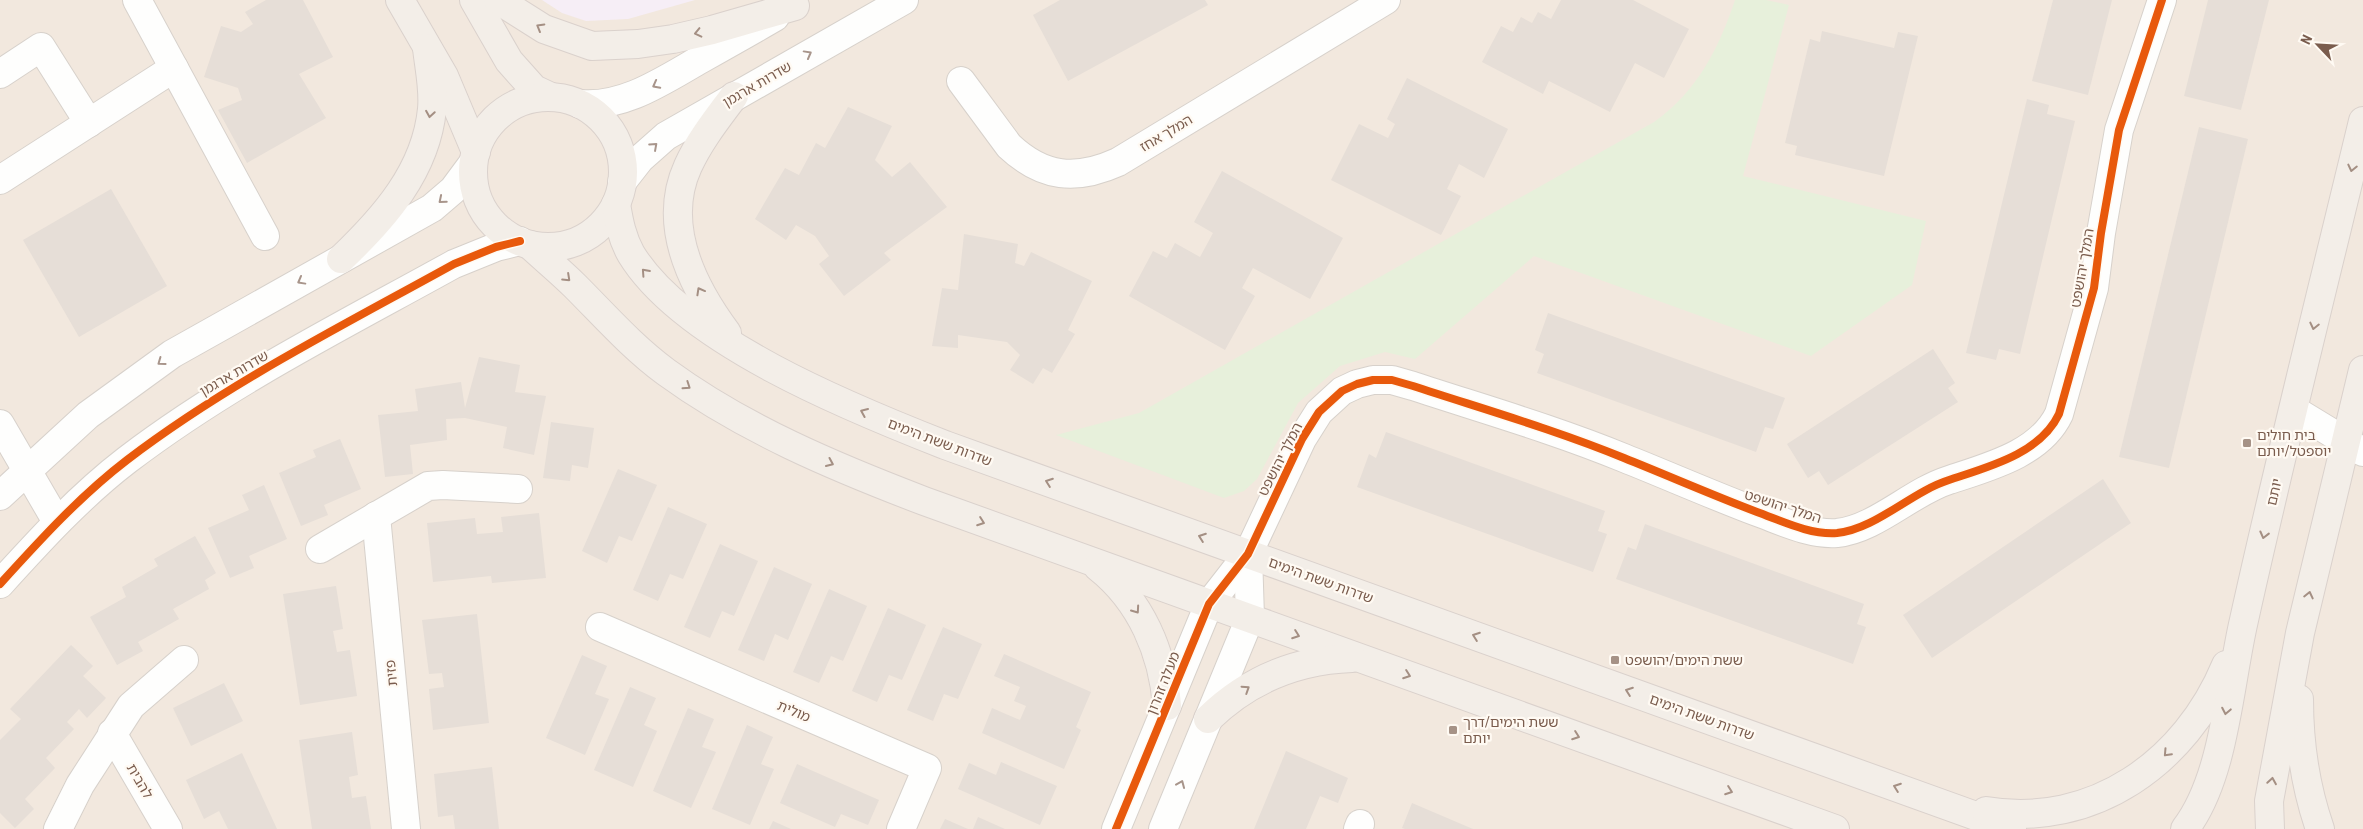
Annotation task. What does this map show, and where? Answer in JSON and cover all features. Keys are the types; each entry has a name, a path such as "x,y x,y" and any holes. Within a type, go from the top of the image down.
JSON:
{"main road":[{"path":"400,0 444,76 475,158"},
{"path":"474,0 509,62 534,89 580,104 598,116 612,133 622,160 619,193 603,222 586,237 559,246 525,243"},
{"path":"498,0 544,30 592,46 638,44 682,37 800,3"},
{"path":"341,259 370,232 393,204 412,174 425,142 432,108 427,48"},
{"path":"551,96 522,101 497,116 487,127 475,158 474,184 483,211 503,232 525,243 575,285 638,350 682,382 746,421 789,444 879,484 1835,829"},
{"path":"734,96 707,132 688,168 679,201 679,232 686,262 698,289 736,346"},
{"name":"יותם","path":"2185,829 2201,804 2214,773 2243,622 2363,121"},
{"name":"שדרות ששת הימים","path":"619,193 619,225 626,243 642,269 671,299 736,346 815,390 901,428 2012,829"},
{"path":"2270,829 2270,792 2298,643 2354,447 2363,370"},
{"path":"1091,561 1105,572 1142,619 1159,657 1165,680 1167,706"},
{"path":"1943,804 1996,812 2044,812 2088,803 2128,784 2163,758 2194,723 2220,678 2243,622"},
{"path":"2298,643 2300,750 2310,798 2320,829"},
{"path":"1208,719 1223,705 1250,686 1283,669 1329,659 1361,658"}],"street":[{"path":"136,0 265,236"},
{"name":"שדרות ארגמן","path":"619,193 640,159 659,141 734,96 904,0"},
{"name":"המלך אחז","path":"961,81 1009,146 1019,155 1043,169 1056,173 1086,174 1118,162 1386,0"},
{"name":"המלך יהושפט","path":"1248,554 1302,439 1319,412 1342,391 1373,380 1392,380 1413,386 1584,443 1687,486 1814,531 1836,533 1856,529 1926,488 1999,463 2026,448 2046,433 2054,424 2059,414 2094,288 2119,130 2162,0"},
{"path":"580,104 594,105 616,101 651,88 800,3"},
{"path":"0,74 41,48 89,122"},
{"path":"0,180 174,68"},
{"path":"0,496 88,415 172,354 432,208 453,190 475,158"},
{"name":"שדרות ארגמן","path":"0,584 57,522 125,462 204,405 454,264 489,250 525,243"},
{"path":"2294,410 2354,447"},
{"path":"0,424 28,469 57,522"},
{"path":"320,548 428,486 518,489"},
{"name":"פזית","path":"376,516 406,829"},
{"path":"1162,829 1250,618 1248,554"},
{"name":"מעלה זהרון","path":"1116,829 1209,604 1248,554"},
{"name":"מולית","path":"600,627 927,768 901,829"},
{"path":"58,829 80,785 131,706 184,660"},
{"name":"להבית","path":"112,733 168,829"}],"shaded area":[{"path":"0,0 2363,0 2363,829 0,829"},
{"path":"542,0 695,0 628,19 586,21 562,13"}],"green space":[{"path":"1735,0 1766,0 1789,5 1743,176 1926,221 1912,285 1811,356 1534,256 1415,359 1385,352 1340,366 1298,403 1257,479 1244,491 1224,498 1056,435 1139,413 1654,122 1683,97 1705,68 1722,35"}],"building":[{"path":"266,0 303,0 333,57 299,74 326,118 247,163 218,110 242,100 238,88 204,77 221,26 241,32 253,24 245,12"},
{"path":"1060,0 1205,0 1208,5 1068,81 1033,15"},
{"path":"1561,0 1633,0 1689,29 1664,78 1635,63 1610,112 1549,81 1543,94 1482,62 1501,26 1513,32 1521,17 1532,23 1538,12 1551,19"},
{"path":"2053,0 2112,0 2088,95 2032,81"},
{"path":"2208,0 2269,0 2241,110 2184,96"},
{"path":"1822,31 1894,48 1898,32 1918,36 1884,176 1795,155 1797,146 1785,143 1810,39 1820,42"},
{"path":"1407,78 1508,129 1484,178 1459,164 1447,189 1461,196 1441,235 1331,180 1359,124 1388,138 1395,124 1387,119"},
{"path":"2027,99 2049,105 2047,114 2075,121 2020,354 1999,349 1996,360 1966,353"},
{"path":"848,107 892,126 875,160 892,177 910,162 947,207 884,253 891,260 844,296 819,264 829,256 815,236 796,225 786,240 755,219 785,168 799,175 816,143 825,148"},
{"path":"2199,127 2248,139 2169,468 2119,457"},
{"path":"1222,171 1343,238 1310,299 1253,268 1242,288 1255,296 1225,350 1129,296 1153,251 1167,258 1175,243 1200,257 1213,233 1194,222"},
{"path":"111,189 167,286 79,337 23,240"},
{"path":"964,234 1018,244 1015,263 1024,266 1031,252 1092,281 1068,330 1075,334 1052,373 1043,368 1033,384 1010,370 1020,355 1007,342 958,335 958,348 932,346 942,288 958,290"},
{"path":"1548,313 1785,398 1773,429 1765,427 1756,452 1537,373 1544,354 1535,350"},
{"path":"1933,349 1955,383 1948,388 1958,402 1828,485 1819,471 1808,478 1787,444"},
{"path":"479,357 520,365 515,392 546,396 534,455 503,448 507,427 465,418 446,419 447,440 410,445 413,474 385,477 378,415 418,411 415,389 461,382 465,408"},
{"path":"551,422 594,428 588,468 572,465 570,481 543,478"},
{"path":"1386,432 1605,511 1598,531 1607,534 1593,572 1357,487 1369,454 1376,458"},
{"path":"340,439 361,489 324,505 328,515 301,526 279,473 316,457 313,450"},
{"path":"618,469 657,485 632,541 619,536 607,563 582,551"},
{"path":"2103,479 2131,523 1932,658 1903,615"},
{"path":"264,485 287,539 249,556 254,568 230,578 208,528 249,510 242,495"},
{"path":"668,507 707,524 683,579 670,574 658,601 633,590"},
{"path":"539,513 546,578 492,583 491,576 433,582 427,523 475,518 477,534 503,532 501,517"},
{"path":"1645,524 1864,604 1857,624 1866,627 1853,664 1616,579 1628,547 1636,550"},
{"path":"195,536 216,573 205,580 209,589 173,609 179,619 138,642 143,651 117,665 90,617 126,597 122,587 158,566 154,559"},
{"path":"720,544 758,561 734,616 722,611 710,638 684,627"},
{"path":"774,567 812,584 788,640 775,634 764,661 738,650"},
{"path":"336,586 343,629 333,631 337,652 350,650 357,696 300,705 283,594"},
{"path":"829,589 867,606 843,661 831,656 819,683 793,672"},
{"path":"888,608 926,625 902,680 889,675 877,702 852,691"},
{"path":"477,614 489,723 433,730 429,689 444,687 442,673 429,674 422,620"},
{"path":"943,627 982,644 958,699 944,694 933,721 907,710"},
{"path":"71,645 93,666 83,676 106,698 87,718 79,709 67,722 74,729 46,758 55,768 25,799 34,809 15,828 0,813 0,740 21,719 10,709"},
{"path":"1004,654 1091,692 1076,727 1081,730 1064,769 982,733 992,708 1020,720 1026,706 1014,701 1020,687 994,676"},
{"path":"582,655 607,666 595,694 609,699 585,755 546,738"},
{"path":"224,683 243,721 191,746 173,708"},
{"path":"630,687 656,698 644,725 657,731 633,787 594,770"},
{"path":"688,708 714,719 702,747 716,752 691,808 653,791"},
{"path":"747,725 773,737 761,764 774,769 750,825 712,809"},
{"path":"352,732 358,775 349,777 352,798 366,796 371,829 312,829 299,740"},
{"path":"1286,751 1348,778 1338,803 1320,796 1306,829 1254,829"},
{"path":"242,753 277,829 228,829 219,811 204,819 186,780"},
{"path":"1001,762 1057,786 1040,825 958,789 969,763 996,775"},
{"path":"797,764 879,800 868,825 841,814 835,827 780,803"},
{"path":"492,767 499,829 455,829 453,815 438,817 434,774"},
{"path":"1412,803 1473,829 1402,828"},
{"path":"978,817 1005,829 973,829"},
{"path":"945,819 968,829 940,829"},
{"path":"773,821 791,829 769,829"}],"cycle path":[{"path":"1116,829 1209,604 1248,554 1302,439 1319,412 1342,391 1357,384 1373,380 1392,380 1413,386 1572,438 1786,523 1806,530 1827,533 1837,533 1866,525 1935,486 2012,457 2039,439 2050,428 2059,414 2094,288 2101,233 2119,130 2162,0"},
{"path":"0,584 45,535 93,488 165,432 286,356 454,264 496,247 520,241"}],"place":[{"name":"בית חולים יוספטל/יותם","path":"2247,443"},
{"name":"ששת הימים/יהושפט","path":"1615,660"},
{"name":"ששת הימים/דרך יותם","path":"1453,730"}]}
